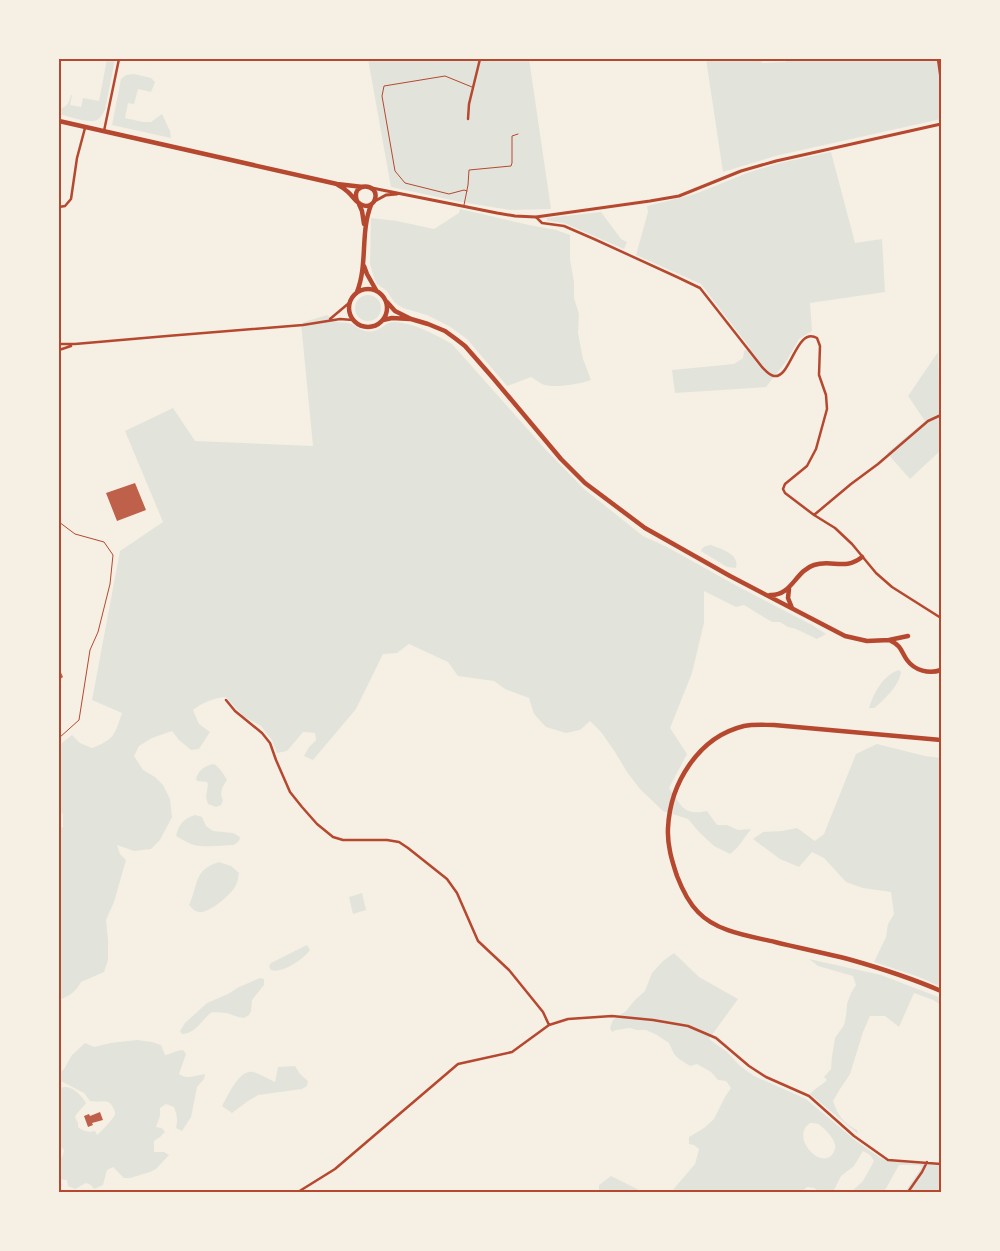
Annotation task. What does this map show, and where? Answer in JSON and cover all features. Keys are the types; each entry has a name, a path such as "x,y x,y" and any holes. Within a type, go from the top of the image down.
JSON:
{"main road":[{"path":"59,121 337,184 370,187 376,197 365,226 361,282 349,303 349,309 353,320 362,326 368,327 392,318 411,319"},
{"path":"337,184 358,203 365,206 372,204"},
{"path":"363,187 356,192 356,199 362,212 365,226"},
{"path":"363,262 366,274 376,290 395,311 445,331 456,338 499,385 561,459 586,483 645,528 730,576 845,636 867,641 907,637 902,650"},
{"path":"357,292 369,288 376,290"},
{"path":"383,320 388,308 387,302"},
{"path":"767,594 773,595 785,592 803,570 813,565 824,563 845,565 862,557"},
{"path":"789,588 789,603 796,611"},
{"path":"889,640 902,650 907,660 916,668 926,672 941,670"},
{"path":"941,740 774,725 744,726 727,732 703,749 694,759 674,792 668,830 669,849 674,868 687,898 698,912 712,923 748,936 849,960 917,980 941,991"}],"street":[{"path":"104,131 119,59"},
{"path":"468,119 469,104 480,59"},
{"path":"938,59 941,81"},
{"path":"370,187 515,216 536,217 679,196 741,171 776,161 941,124"},
{"path":"59,208 65,206 71,198 85,127"},
{"path":"372,204 386,195 400,194"},
{"path":"536,217 542,223 564,226 700,288 762,367 771,375 779,376 803,340 814,336 817,338 820,346 819,375 826,395 828,409 816,449 807,466 784,484 783,489 785,493 814,516 834,528 852,544 876,574 892,587 941,618"},
{"path":"328,320 349,303"},
{"path":"59,344 303,325 328,320 353,320"},
{"path":"59,350 75,344"},
{"path":"814,516 928,421 941,415"},
{"path":"226,700 262,733 270,743 290,792 317,824 333,836 343,840 387,840 399,842 447,879 457,893 478,941 509,970 543,1012 549,1025"},
{"path":"298,1192 335,1169 458,1064 512,1052 549,1025 568,1019 612,1016 654,1020 688,1026 716,1038 748,1066 766,1077 809,1096 854,1136 888,1160 941,1164"},
{"path":"908,1192 927,1162"}],"lane":[{"path":"467,191 449,194 406,184 400,178 395,172 382,96 384,86 445,76 473,87"},
{"path":"464,206 469,170 511,166 512,136 518,134"},
{"path":"59,522 75,534 104,542 113,555 110,584 98,632 90,650 79,720 59,738"}],"shaded area":[{"path":"107,59 115,59 105,110 100,118 89,121 59,114 59,109 67,104 71,95 70,105 81,107 83,98 99,101"},
{"path":"368,59 529,59 551,209 510,210 391,187"},
{"path":"706,59 761,59 762,63 786,62 786,59 941,59 941,119 775,156 723,172"},
{"path":"134,74 151,78 155,82 151,92 138,89 134,104 128,103 125,118 151,122 162,114 170,131 171,138 112,125 121,79 126,75"},
{"path":"831,152 855,243 882,239 885,292 810,303 812,331 799,339 787,360 766,387 675,393 672,370 734,364 743,358 744,351 750,348 701,284 636,255 648,212 647,206 695,194 747,173 780,163"},
{"path":"460,209 556,230 570,235 570,260 574,282 574,298 579,314 578,333 583,359 591,380 553,386 542,384 531,377 507,386 467,339 449,326 427,315 398,305 387,291 377,284 370,264 371,218 397,221 434,229 459,213"},
{"path":"601,212 621,239 627,242 624,249 564,223 547,220 547,218"},
{"path":"368,295 377,299 381,308 377,317 368,321 359,317 355,308 359,299"},
{"path":"327,315 337,322 352,324 361,330 368,331 377,330 391,322 409,324 452,344 547,451 584,489 643,536 667,547 826,634 817,639 780,622 772,622 744,605 736,607 704,591 704,623 692,673 670,728 687,754 669,788 680,805 688,811 707,811 717,825 727,825 738,830 751,829 737,848 730,854 714,846 688,819 663,811 640,789 601,732 590,721 580,730 566,733 546,727 534,714 529,698 505,689 494,681 458,676 448,662 409,644 397,653 383,654 356,709 313,760 304,756 316,740 315,733 303,732 287,751 277,753 272,740 261,726 243,716 226,697 209,701 193,710 199,724 210,732 199,749 191,750 172,731 152,738 139,746 134,756 143,770 155,777 163,785 170,799 172,817 160,840 151,849 134,851 117,845 120,854 126,860 114,902 106,920 108,960 104,972 81,982 72,993 59,1000 59,828 63,827 63,815 59,807 59,747 72,735 80,743 92,748 105,742 115,731 122,713 92,700 120,551 163,522 125,431 173,408 195,441 313,446 301,323"},
{"path":"938,352 941,450 910,479 887,453 925,421 908,396"},
{"path":"711,545 729,553 735,559 736,568 727,567 701,551 704,547"},
{"path":"899,670 901,672 900,677 892,690 877,706 869,708 880,685 894,672"},
{"path":"877,744 941,758 941,987 919,977 874,962 886,937 888,924 894,914 891,892 863,888 846,882 824,858 812,852 799,867 780,859 753,839 763,832 797,828 815,841 824,834 856,754"},
{"path":"214,764 227,780 222,790 223,800 221,805 216,807 208,804 206,797 207,782 197,781 196,778 203,768"},
{"path":"195,815 202,817 206,826 213,831 233,833 240,837 239,841 234,845 204,846 194,845 176,836 182,822"},
{"path":"219,862 231,866 239,873 236,885 214,907 203,912 196,911 189,905 198,879 205,869"},
{"path":"362,893 366,910 353,914 349,897"},
{"path":"307,945 310,950 298,961 281,970 271,970 269,966 271,963"},
{"path":"674,953 699,977 738,999 709,1039 727,1052 740,1066 754,1076 806,1099 856,1141 887,1161 941,1165 941,1192 905,1192 922,1167 919,1165 899,1165 884,1192 851,1192 863,1181 874,1161 870,1155 863,1151 854,1166 841,1176 833,1192 819,1192 814,1188 807,1187 802,1192 671,1192 695,1164 699,1149 689,1144 689,1137 714,1119 731,1088 726,1081 718,1080 711,1072 697,1064 690,1066 679,1059 674,1054 669,1043 657,1035 646,1030 630,1028 612,1032 610,1028 613,1020 626,1011 645,991 652,973","holes":["810,1123 821,1126 833,1139 835,1149 830,1156 824,1158 817,1157 806,1145 803,1137 804,1130"]},
{"path":"809,959 881,975 941,998 941,1005 914,993 899,1027 885,1016 870,1016 850,1074 833,1101 842,1118 857,1130 858,1134 810,1094 827,1080 824,1077 831,1069 835,1038 844,1025 847,1004 856,985 853,976 818,966"},
{"path":"260,978 264,979 264,985 252,1000 249,1015 244,1018 227,1013 212,1012 191,1032 182,1034 180,1031 185,1023 207,1003"},
{"path":"137,1040 161,1045 165,1055 183,1050 186,1054 179,1074 182,1076 189,1077 205,1074 204,1079 197,1087 191,1117 182,1131 176,1128 177,1118 174,1107 166,1104 160,1108 160,1116 156,1127 162,1128 165,1132 154,1141 154,1152 164,1152 169,1155 156,1169 130,1178 124,1178 113,1167 107,1170 103,1185 94,1189 86,1183 75,1189 68,1186 67,1180 59,1179 59,1158 63,1155 64,1150 61,1147 59,1148 59,1089 63,1087 71,1088 86,1103 75,1117 78,1127 84,1131 95,1131 97,1135 115,1115 115,1112 108,1102 90,1101 84,1093 59,1080 59,1074 72,1055 85,1043 94,1047"},
{"path":"295,1066 308,1081 307,1086 302,1089 258,1095 232,1113 222,1106 235,1084 248,1072 253,1072 275,1082 278,1067"},
{"path":"611,1176 643,1192 599,1192 599,1185"}],"building":[{"path":"135,483 146,510 117,521 106,493"},
{"path":"59,668 63,677 59,680"},
{"path":"100,1112 103,1120 92,1123 93,1125 88,1127 84,1116"}]}
